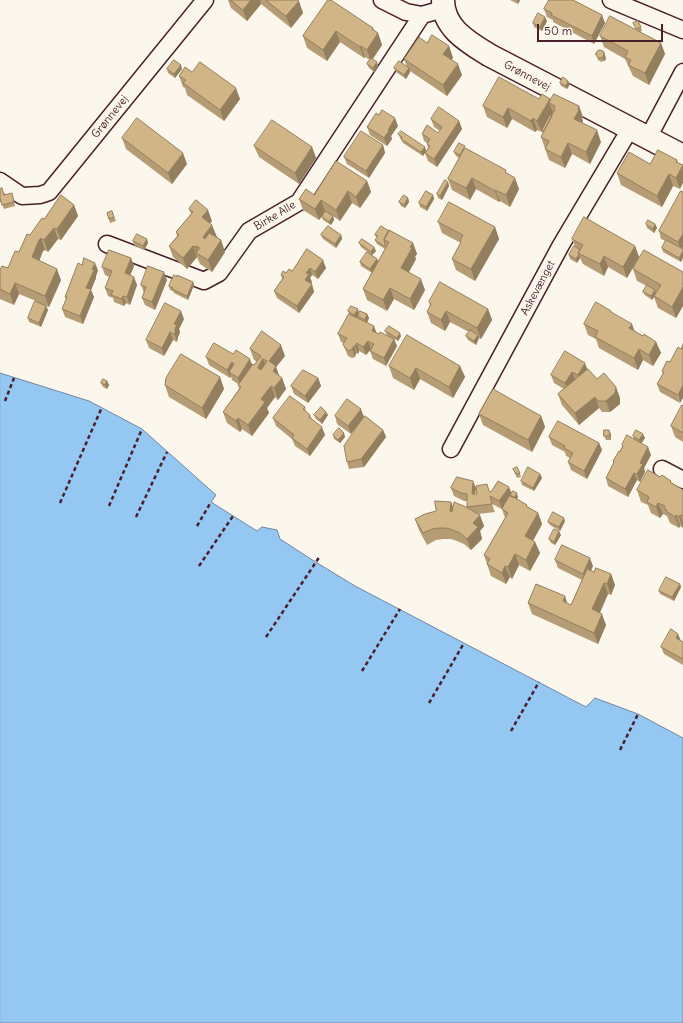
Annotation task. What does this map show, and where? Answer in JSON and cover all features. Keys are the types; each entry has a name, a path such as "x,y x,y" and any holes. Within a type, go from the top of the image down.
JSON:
{"street":[{"name":"Grønnevej","path":"0,181 22,196 40,195 48,192 205,0"},
{"name":"Grønnevej","path":"382,0 406,12 422,15 443,4 450,25 464,39 489,55 683,156"},
{"path":"611,0 683,30"},
{"name":"Birke Alle","path":"106,244 204,281 219,273 249,231 298,202 422,15"},
{"name":"Askevænget","path":"451,449 561,245 683,72"},
{"path":"662,469 683,480"}],"path":[{"path":"5,401 14,378"},
{"path":"60,503 102,407"},
{"path":"109,506 142,429"},
{"path":"136,517 167,452"},
{"path":"196,526 211,502"},
{"path":"199,566 233,516"},
{"path":"266,637 320,556"},
{"path":"362,671 400,609"},
{"path":"429,703 464,643"},
{"path":"511,731 539,682"},
{"path":"620,750 638,714"}],"water":[{"path":"0,373 89,401 142,429 216,495 211,502 257,531 262,527 277,530 280,539 355,586 586,707 595,698 638,714 683,738 683,1023 0,1023"}],"building":[{"path":"231,0 251,0 243,10"},
{"path":"266,0 297,0 299,1 286,16"},
{"path":"328,0 331,0 373,28 372,29 378,33 367,50 336,31 323,50 303,36"},
{"path":"549,0 573,0 602,15 592,36 551,15 552,13 544,9"},
{"path":"538,13 545,17 540,27 533,23"},
{"path":"610,16 661,43 645,73 628,65 631,60 625,57 628,51 600,36"},
{"path":"638,21 641,27 636,29 633,23"},
{"path":"432,35 449,46 443,54 458,64 443,85 404,59 419,37 427,43"},
{"path":"598,50 602,50 604,54 602,58 598,58 596,56 596,52"},
{"path":"371,58 377,62 373,68 367,64"},
{"path":"174,60 181,65 174,74 167,69"},
{"path":"399,61 409,68 404,75 394,68"},
{"path":"200,62 236,88 220,110 183,83 186,80 179,76 185,67 192,72"},
{"path":"499,77 539,99 542,94 550,99 537,121 533,118 531,121 508,108 503,117 483,106"},
{"path":"563,77 568,81 566,86 560,83"},
{"path":"554,94 579,106 579,110 574,119 597,130 586,152 568,143 561,157 545,149 549,141 541,137 555,109 555,106 549,103"},
{"path":"439,107 459,121 434,159 425,153 430,146 427,144 430,139 422,134 427,125 438,133 442,127 431,119"},
{"path":"382,110 395,118 384,138 367,127 376,113 379,115"},
{"path":"550,115 552,116 544,131 542,130"},
{"path":"137,118 183,153 168,173 122,138"},
{"path":"272,120 312,147 295,173 254,146"},
{"path":"361,131 383,145 366,171 344,157"},
{"path":"401,131 425,147 421,152 401,139 402,137 398,134"},
{"path":"459,143 465,146 460,155 454,152"},
{"path":"465,148 506,170 505,172 515,178 506,195 495,191 472,178 466,188 448,179"},
{"path":"658,150 677,160 676,162 683,165 676,178 669,174 657,196 617,173 629,152 650,164"},
{"path":"336,161 367,181 356,197 348,191 336,210 321,200 315,209 299,199 306,189 314,195"},
{"path":"445,180 448,182 440,196 437,194"},
{"path":"2,188 4,195 12,193 14,202 2,205 0,189"},
{"path":"426,191 433,195 426,207 419,203"},
{"path":"681,191 683,192 683,234 678,242 659,231"},
{"path":"61,195 74,205 57,229 54,228 44,240 41,238 39,240 32,257 57,269 45,296 15,283 10,294 0,289 0,270 2,266 8,268 15,251 19,252 27,234 30,235 42,218 44,219"},
{"path":"404,195 408,198 404,205 399,202"},
{"path":"196,200 208,210 202,217 212,225 203,237 205,239 209,233 221,240 208,260 196,253 200,248 196,246 193,246 183,258 169,246 179,235 176,232 193,212 189,209"},
{"path":"449,202 495,227 471,269 452,259 463,235 438,222"},
{"path":"112,211 114,217 109,219 107,213"},
{"path":"325,211 333,216 329,222 322,217"},
{"path":"584,217 635,246 623,267 604,256 600,264 578,253 583,245 572,239"},
{"path":"648,220 655,224 653,229 646,224"},
{"path":"328,226 341,235 335,244 321,235"},
{"path":"381,226 389,231 384,240 384,246 375,240 378,236 375,235"},
{"path":"389,230 413,243 410,247 412,248 401,268 421,279 410,299 390,288 383,300 363,289 389,242 384,240"},
{"path":"137,234 147,239 143,246 133,241"},
{"path":"362,239 374,247 371,252 359,243"},
{"path":"666,240 683,249 679,258 662,248"},
{"path":"574,246 580,250 576,259 569,255"},
{"path":"307,249 323,260 315,272 310,268 306,273 309,274 305,280 312,284 297,306 274,291 284,277 281,275 283,271 286,273 289,269 292,271"},
{"path":"109,250 131,258 125,273 134,277 127,297 123,296 122,299 111,295 113,291 105,288 112,271 102,267"},
{"path":"644,250 683,272 683,287 672,307 654,296 661,285 633,269"},
{"path":"367,252 377,259 370,269 360,262"},
{"path":"84,258 95,263 92,269 94,270 86,288 91,289 80,316 62,309 78,263 82,265"},
{"path":"148,266 164,272 152,302 142,298 146,287 141,285"},
{"path":"174,275 193,282 187,296 169,286"},
{"path":"440,282 488,309 477,328 446,311 441,320 427,312 431,304 429,302"},
{"path":"647,285 655,290 651,296 643,292"},
{"path":"35,301 46,306 39,323 28,318"},
{"path":"596,302 632,324 629,328 643,336 644,334 656,342 649,355 639,349 634,358 595,337 598,331 584,324"},
{"path":"165,303 181,311 174,324 177,325 175,335 170,332 162,348 146,340"},
{"path":"351,306 358,309 354,315 348,311"},
{"path":"360,311 367,314 365,320 358,316"},
{"path":"349,314 374,326 372,331 379,334 380,332 394,339 384,358 370,351 374,344 368,341 363,347 357,343 349,351 345,348 343,344 347,338 338,334"},
{"path":"389,326 400,333 397,338 385,331"},
{"path":"470,330 478,335 474,341 466,336"},
{"path":"262,331 281,345 269,361 276,366 273,371 282,378 274,388 271,386 261,399 265,402 248,425 238,418 236,421 223,412 241,387 238,385 253,364 254,365 261,356 250,349","holes":["263,359 267,361 261,370 258,368"]},
{"path":"407,335 460,366 449,387 416,368 410,378 389,366"},
{"path":"214,343 233,354 236,350 250,359 238,378 229,372 234,364 232,362 227,370 206,357"},
{"path":"683,344 683,385 678,395 657,384 664,372 662,371 667,361 670,362 678,347 681,349"},
{"path":"565,351 585,363 578,375 572,372 565,383 551,375"},
{"path":"181,354 220,377 202,408 165,385 166,378"},
{"path":"588,369 597,379 604,373 616,387 615,393 606,401 598,401 595,397 575,413 558,394"},
{"path":"303,370 318,378 305,396 291,386"},
{"path":"103,379 107,381 105,385 101,383"},
{"path":"493,389 541,416 528,440 479,414"},
{"path":"290,396 305,407 303,409 310,415 309,417 322,427 307,449 292,438 294,435 273,418"},
{"path":"347,399 361,409 348,426 335,416"},
{"path":"682,405 683,406 683,433 671,426"},
{"path":"321,407 326,412 320,420 314,415"},
{"path":"365,416 383,430 361,459 347,462 344,446"},
{"path":"558,421 599,443 584,471 568,462 573,453 564,448 565,446 549,437"},
{"path":"339,428 344,433 338,440 333,435"},
{"path":"604,430 609,430 610,436 604,436"},
{"path":"636,430 643,434 639,440 633,436"},
{"path":"627,435 648,447 640,463 643,464 637,474 634,473 625,489 606,478 614,462 613,461 623,446 622,445"},
{"path":"517,467 520,473 516,474 513,469"},
{"path":"528,467 540,474 533,488 521,481"},
{"path":"648,470 660,477 662,475 683,490 683,516 680,515 679,517 676,515 675,517 666,511 667,510 664,508 665,506 658,503 656,507 647,502 649,497 637,490"},
{"path":"457,477 473,481 472,494 477,494 476,486 487,484 489,491 491,492 498,481 509,487 499,501 490,496 492,504 467,507 467,494 451,488"},
{"path":"513,491 517,493 514,498 510,496"},
{"path":"510,495 538,513 525,536 535,542 526,560 515,554 508,567 505,566 502,573 487,564 490,559 484,555 508,513 502,509"},
{"path":"435,501 451,502 450,511 452,512 454,502 480,515 473,523 478,527 467,539 460,533 446,528 432,529 423,533 415,519 436,511"},
{"path":"553,512 564,518 559,527 548,522"},
{"path":"554,529 559,531 554,542 549,539"},
{"path":"562,545 590,558 583,574 555,560"},
{"path":"596,568 611,574 607,584 604,583 592,609 602,614 594,633 528,603 536,584 565,596 563,601 571,605 587,569 594,572"},
{"path":"666,577 680,584 672,597 659,591"},
{"path":"671,629 678,634 676,638 683,642 683,659 661,647"}]}
